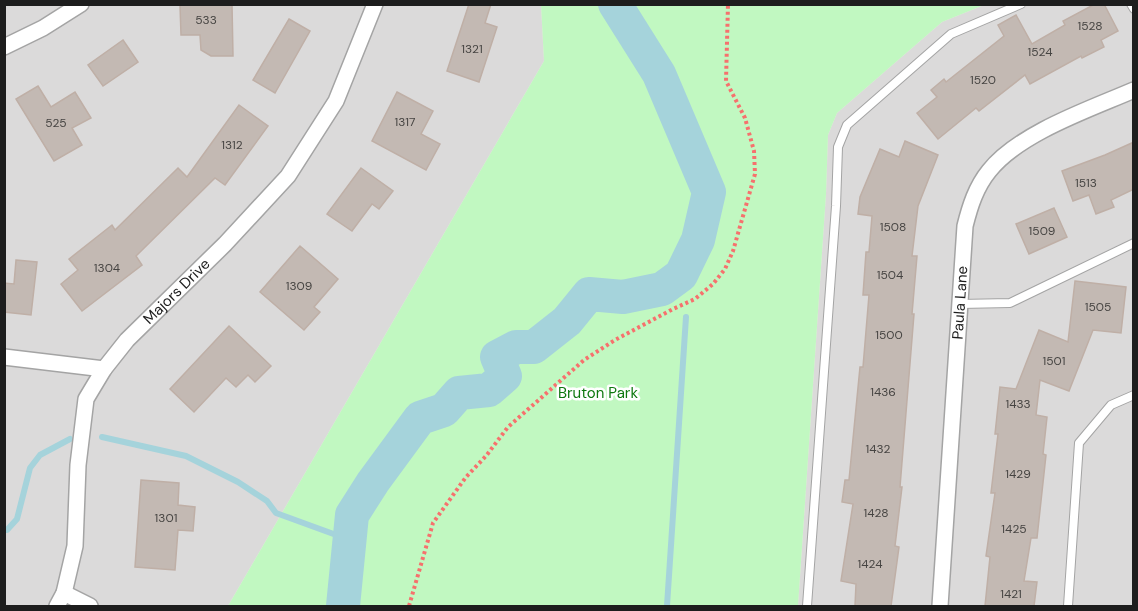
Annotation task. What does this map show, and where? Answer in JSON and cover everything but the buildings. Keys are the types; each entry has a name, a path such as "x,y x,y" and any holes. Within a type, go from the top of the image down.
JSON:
{"street":[{"path":"4,47 43,28 81,4"},
{"name":"Majors Drive","path":"61,600 75,546 78,465 86,399 104,369 127,340 225,244 288,176 336,101 375,4"},
{"name":"Paula Lane","path":"940,606 965,226 971,202 989,170 1031,135 1134,90"},
{"path":"4,357 104,369"},
{"path":"61,600 90,606"}],"lane":[{"path":"807,606 836,206 838,147 847,125 951,34 1021,4"},
{"path":"1131,4 1134,9"},
{"path":"960,304 1010,303 1134,243"},
{"path":"1068,606 1079,443 1111,405 1134,395"}],"path":[{"path":"409,606 433,523 466,477 486,456 508,427 584,360 615,340 695,299 713,284 725,269 733,251 755,174 754,151 745,118 726,81 728,4"}],"shaded area":[{"path":"4,5 541,5 544,61 228,606 5,606"},
{"path":"984,5 1133,5 1133,606 798,606 828,135 837,113 942,22"}],"green space":[{"name":"Bruton Park","path":"541,5 984,5 942,22 837,113 828,135 798,606 228,606 544,61"}],"waterway":[{"path":"343,606 352,515 420,418 444,410 459,393 489,390 505,376 497,357 516,347 534,347 567,321 589,294 623,297 662,289 681,275 698,240 709,192 659,74 615,4"},
{"path":"681,275 682,291"},
{"path":"667,606 686,317"},
{"path":"102,437 186,456 238,482 267,501 276,513 350,540"},
{"path":"4,530 7,530 17,519 30,468 40,455 70,439"}]}
